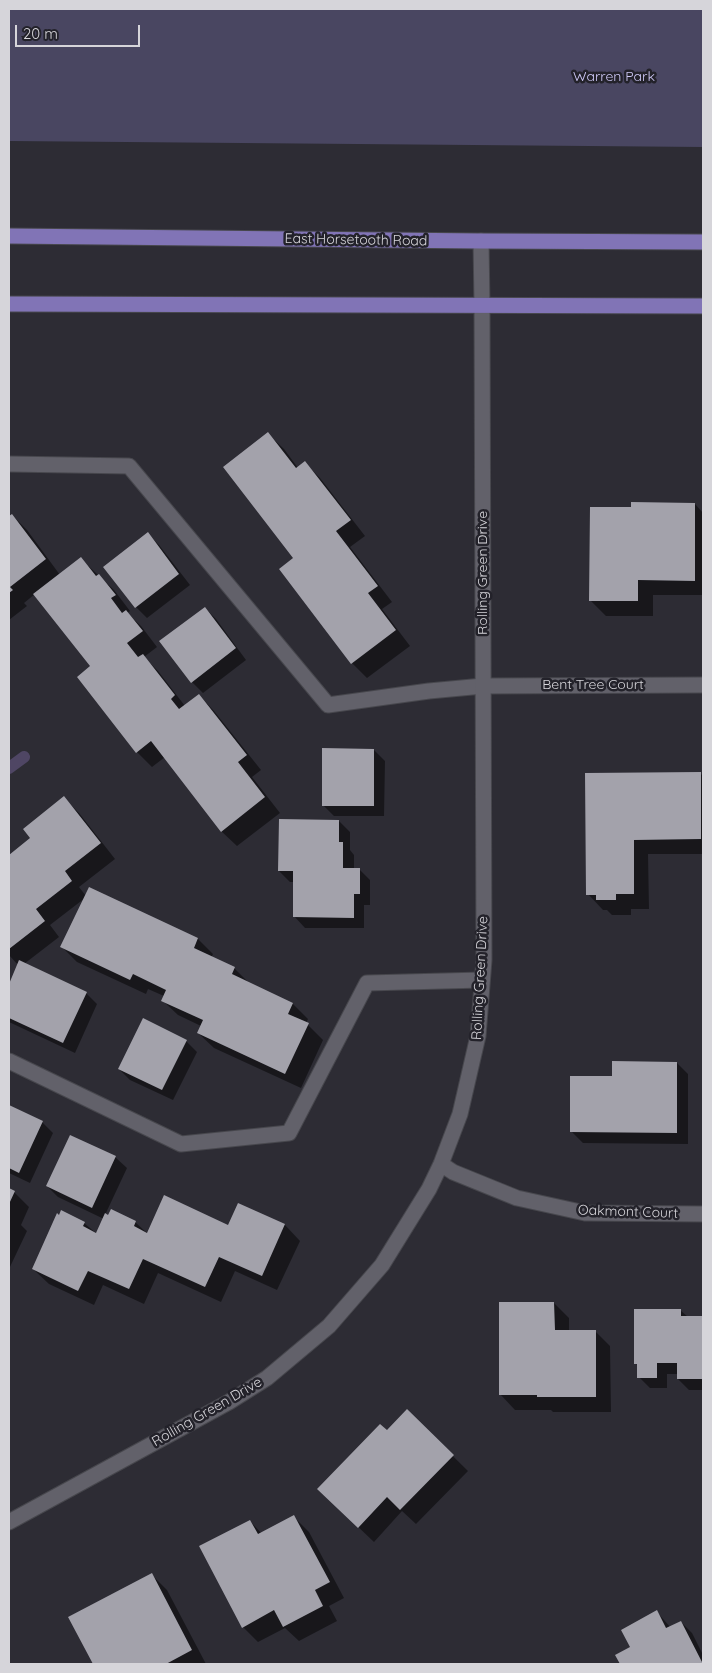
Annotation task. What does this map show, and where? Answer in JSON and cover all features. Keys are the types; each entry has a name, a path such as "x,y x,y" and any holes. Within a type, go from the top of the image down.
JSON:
{"main road":[{"name":"East Horsetooth Road","path":"9,236 703,242"},
{"path":"9,304 703,306"}],"street":[{"name":"Rolling Green Drive","path":"9,1522 230,1402 274,1372 329,1326 382,1265 429,1189 441,1164 460,1114 478,1036 484,960 481,241"},
{"name":"Bent Tree Court","path":"9,464 129,466 328,705 429,691 484,686 703,685"},
{"path":"9,1061 181,1144 288,1133 366,982 482,980"},
{"name":"Oakmont Court","path":"441,1164 453,1172 517,1198 585,1213 703,1214"}],"green space":[{"name":"Warren Park","path":"9,9 703,9 703,147 9,141"}],"building":[{"path":"268,432 296,468 305,461 351,520 336,531 378,586 368,593 396,630 351,664 279,569 293,558 223,467"},
{"path":"631,502 695,503 695,581 638,580 638,601 589,601 590,507 631,507"},
{"path":"12,514 46,559 10,587 13,590 9,593 9,516"},
{"path":"148,532 179,574 135,608 103,567"},
{"path":"81,557 96,576 99,574 116,595 111,598 122,613 126,610 143,631 127,643 138,657 143,654 175,695 171,699 179,709 199,694 247,755 238,762 265,797 221,832 151,741 136,753 77,677 90,666 33,594"},
{"path":"205,607 236,648 191,683 159,641"},
{"path":"322,748 374,749 374,806 322,806"},
{"path":"701,772 701,839 634,840 634,894 616,894 616,900 596,900 596,895 586,895 585,773"},
{"path":"64,796 101,843 65,871 72,881 36,909 45,921 9,949 9,855 30,838 23,829"},
{"path":"279,819 339,820 339,842 343,842 343,868 360,868 360,894 354,894 354,918 293,917 293,871 278,871"},
{"path":"89,887 198,938 194,948 235,967 232,974 293,1003 288,1014 309,1023 285,1074 197,1033 203,1020 161,1001 166,990 133,974 130,980 60,947"},
{"path":"19,960 87,992 63,1043 9,1018 9,984"},
{"path":"143,1018 187,1040 162,1090 118,1069"},
{"path":"612,1061 677,1062 677,1133 570,1132 570,1076 612,1076"},
{"path":"9,1105 43,1121 19,1173 9,1168"},
{"path":"70,1135 116,1156 92,1208 46,1186"},
{"path":"9,1188 15,1191 9,1204"},
{"path":"164,1195 228,1225 238,1203 285,1224 262,1276 219,1257 205,1287 143,1259 129,1289 88,1271 78,1291 32,1269 57,1213 59,1215 61,1210 85,1222 83,1226 96,1233 105,1213 108,1215 111,1209 136,1221 134,1226 147,1233"},
{"path":"499,1302 554,1302 555,1330 596,1330 596,1397 499,1395"},
{"path":"634,1309 681,1309 681,1316 703,1316 703,1379 677,1379 677,1363 657,1363 657,1378 637,1378 637,1364 634,1364"},
{"path":"407,1409 454,1455 400,1510 387,1497 358,1528 317,1489 380,1424 387,1430"},
{"path":"294,1515 330,1582 315,1590 323,1606 283,1627 274,1610 242,1628 199,1546 250,1520 258,1534"},
{"path":"152,1573 192,1650 166,1664 93,1664 68,1617"},
{"path":"657,1610 666,1628 681,1621 703,1664 620,1664 615,1655 630,1647 621,1630"}],"waterway":[{"path":"9,768 24,757"}]}
